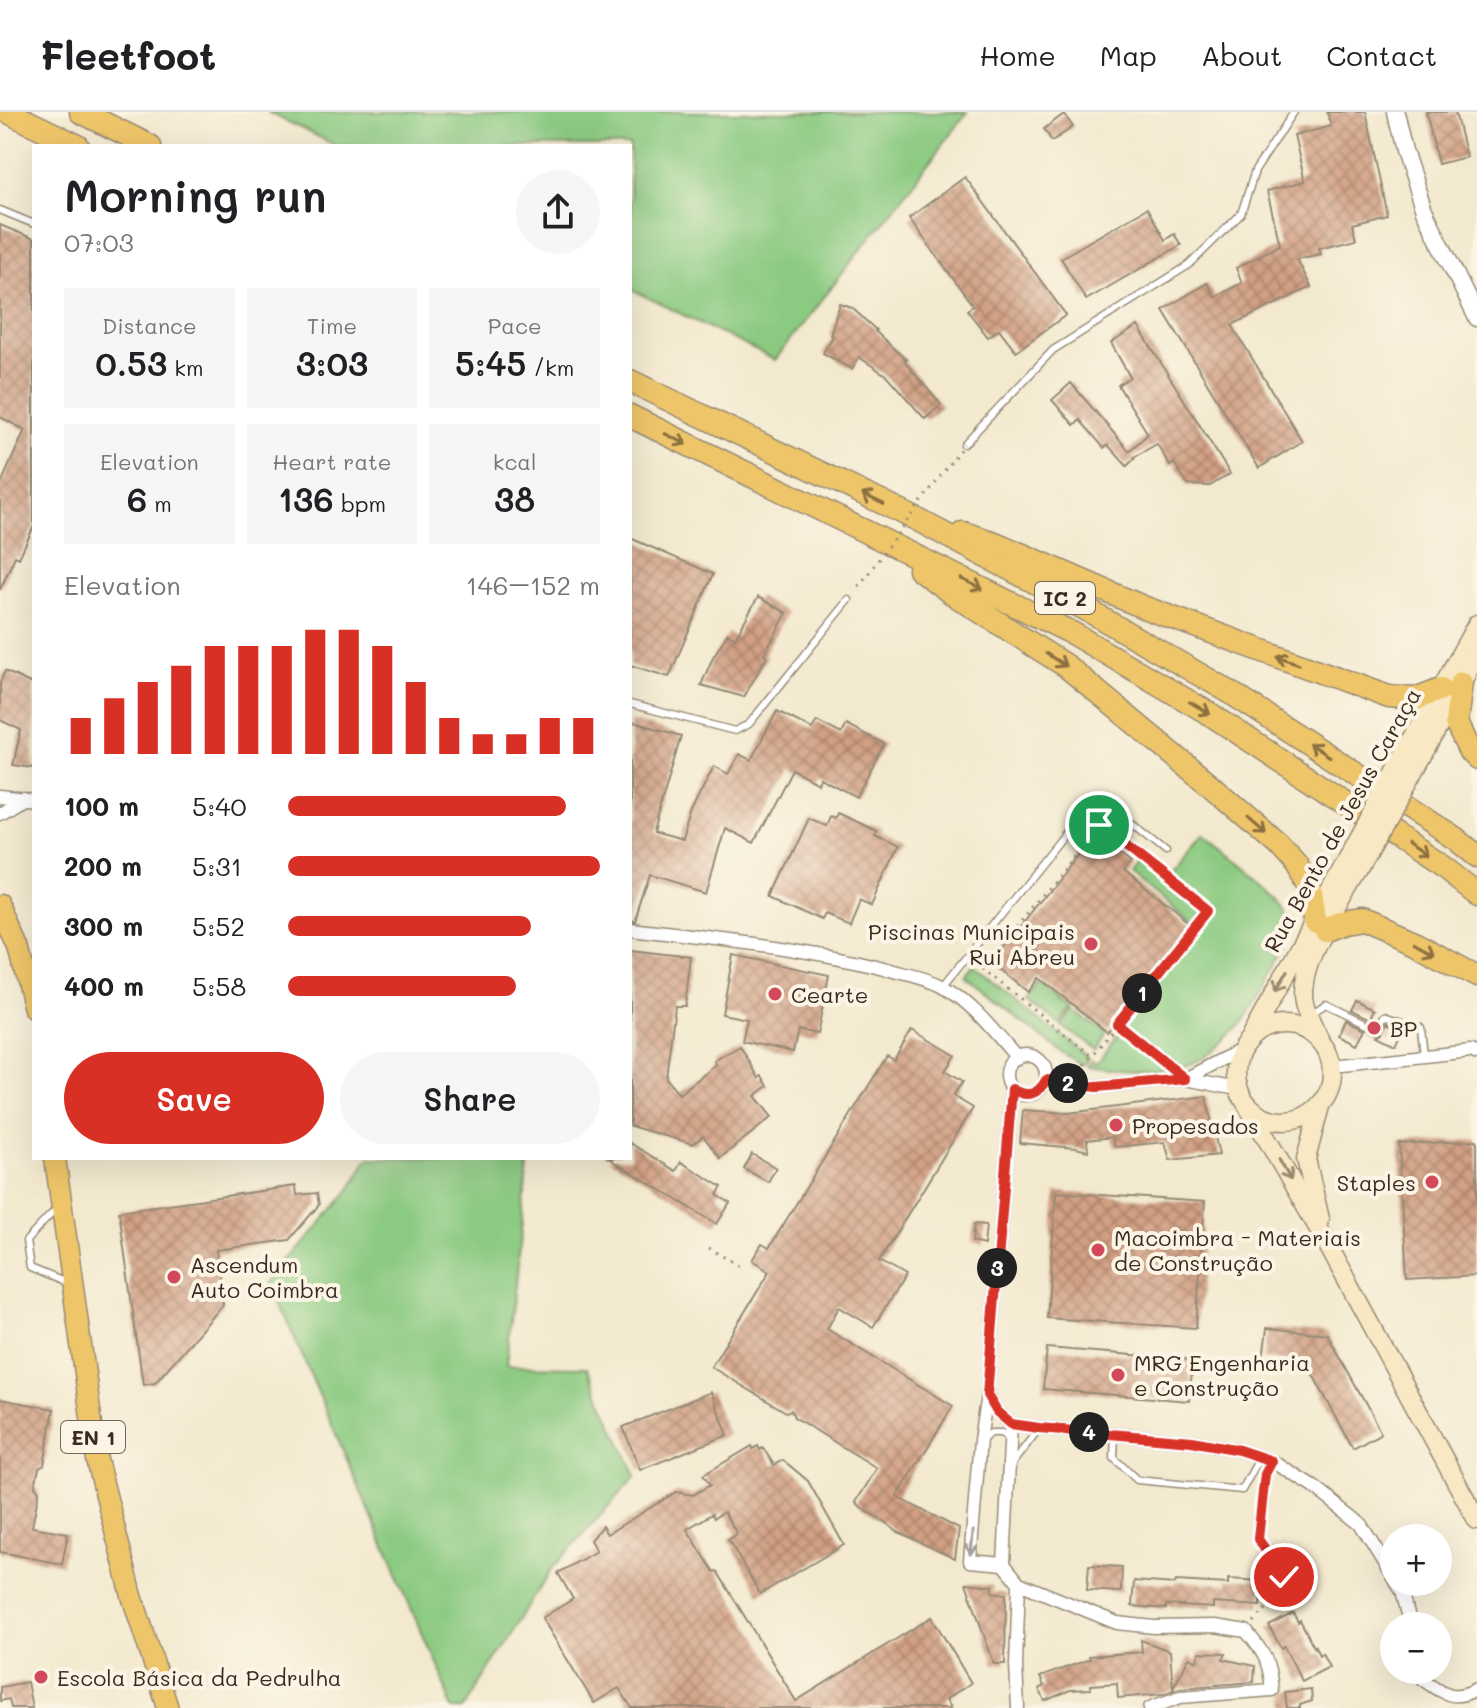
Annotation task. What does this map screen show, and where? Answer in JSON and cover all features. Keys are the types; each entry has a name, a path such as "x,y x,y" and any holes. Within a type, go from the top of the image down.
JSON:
{"highway":[{"path":"8,112 74,144"},
{"path":"81,112 146,144"},
{"name":"IC 2","path":"632,382 916,519 1089,611 1228,691 1456,839 1477,856"},
{"name":"IC 2","path":"632,417 1072,633 1210,714 1444,868 1477,894"},
{"path":"916,519 995,543 1143,607 1389,697 1415,699 1451,686 1456,723 1470,752 1477,759"},
{"path":"877,537 950,592 1066,666 1245,815 1296,864 1310,888 1320,925 1362,920 1416,943 1477,976"}],"main road":[{"name":"Rua Bento de Jesus Caraça","path":"1246,1044 1353,867 1451,686 1477,624"},
{"name":"Rua Bento de Jesus Caraça","path":"1451,686 1477,653"},
{"path":"0,905 19,948 32,1001"},
{"name":"Rua Bento de Jesus Caraça","path":"1319,1038 1304,1002 1305,977 1320,925"},
{"path":"1242,1096 1259,1115 1274,1121 1291,1121 1307,1116 1329,1094 1333,1066 1328,1051 1319,1038 1306,1029 1276,1025 1261,1030 1246,1044 1236,1068 1242,1096 1324,1238 1477,1520"},
{"path":"1320,1106 1306,1159 1324,1238"},
{"name":"EN 1","path":"55,1160 97,1460 132,1596 168,1708"}],"street":[{"path":"1395,112 1404,151 1424,210 1477,318"},
{"path":"0,796 29,799"},
{"path":"0,813 29,799"},
{"path":"632,929 837,956 924,979 943,986 963,1000 1017,1058"},
{"path":"1185,1079 1246,1044"},
{"path":"1333,1066 1471,1051 1477,1054"},
{"path":"1034,1057 1042,1062 1046,1080 1041,1089 1032,1095 1021,1095 1012,1089 1007,1073 1010,1064 1017,1058 1034,1057"},
{"path":"1046,1080 1097,1087 1185,1079 1242,1096"},
{"path":"1004,1564 970,1561 1012,1089"},
{"path":"987,1395 997,1412 1011,1424 1192,1441 1266,1459 1314,1487 1361,1524 1380,1555"},
{"path":"1011,1424 1004,1564 1019,1583 1117,1623 1154,1627 1215,1626 1246,1631 1269,1665 1272,1690 1180,1697 1150,1708"},
{"path":"1018,1708 1019,1583"},
{"path":"1430,1684 1449,1697 1473,1695"}],"lane":[{"path":"964,444 1053,350 1189,265 1241,214 1255,171 1294,112"},
{"path":"0,210 32,223"},
{"path":"632,705 735,731 749,724 849,600"},
{"path":"943,986 1096,795 1166,851"},
{"path":"1309,1015 1326,1004 1378,1029 1385,1015 1421,1027 1424,1056"},
{"path":"61,1204 26,1241 28,1256 30,1268 72,1286"},
{"path":"1009,1468 1039,1428"},
{"path":"980,1440 991,1433 1002,1433 1010,1440"},
{"path":"1115,1434 1114,1458 1137,1480 1242,1490 1266,1459"}],"path":[{"path":"859,586 964,444"},
{"path":"976,963 983,969 1092,1056 1208,911 1099,825 983,969"},
{"path":"1117,1024 1185,1079"},
{"path":"709,1248 741,1267"},
{"path":"1255,1621 1287,1583 1258,1539 1266,1459"}],"green space":[{"path":"267,112 968,112 775,360 632,290 632,144 333,144"},
{"path":"1203,833 1279,896 1292,915 1292,931 1287,947 1243,1022 1220,1045 1198,1060 1172,1069 1147,1071 1087,1066 1091,1060 1096,1063 1125,1027 1121,1023 1211,911 1167,875"},
{"path":"1139,859 1203,912 1194,924 1129,871"},
{"path":"974,966 1088,1058 1083,1065 1062,1053 966,976"},
{"path":"1041,984 1073,1008 1060,1024 1029,1000"},
{"path":"1074,1010 1105,1034 1093,1050 1061,1026"},
{"path":"367,1160 529,1160 506,1366 587,1367 636,1476 551,1570 466,1708 454,1708 271,1283 348,1191"}],"building":[{"path":"1327,112 1365,112 1387,215 1352,224 1356,239 1319,248 1321,254 1297,259 1311,287 1232,325 1302,441 1259,468 1163,310 1207,283 1215,297 1242,283 1236,268 1280,245 1267,191 1305,181 1294,136 1331,126"},
{"path":"1426,112 1455,112 1466,157 1438,164"},
{"path":"1064,114 1073,127 1052,141 1044,129"},
{"path":"965,177 1066,315 1016,351 999,329 988,337 967,310 973,306 909,218"},
{"path":"1147,208 1165,240 1174,234 1181,245 1086,300 1061,258"},
{"path":"0,225 32,238 32,530 19,558 15,556 0,590 0,486 25,430 0,417"},
{"path":"840,304 852,308 906,360 941,405 925,419 887,376 859,357 852,369 823,353 833,336 830,335"},
{"path":"1138,326 1230,474 1210,486 1188,485 1174,463 1170,466 1157,444 1134,457 1127,466 1108,445 1104,448 1080,420 1074,425 1052,400 1071,383 1129,451 1148,434 1118,385 1130,377 1111,343"},
{"path":"632,539 713,574 669,677 632,666"},
{"path":"758,597 787,613 744,697 701,685 728,633 735,638"},
{"path":"5,671 32,684 32,768 13,765 21,730 0,720 0,682"},
{"path":"777,711 812,729 817,721 841,734 846,724 884,744 856,797 820,778 818,783 792,769 754,843 725,828 706,892 650,875 635,921 632,920 632,722 681,736 653,833 682,841 691,812 714,766 728,774 739,754 751,760"},
{"path":"838,813 877,831 875,836 898,847 872,905 859,899 849,923 825,913 822,919 773,896 809,818 827,826 831,816 836,818"},
{"name":"Piscinas Municipais Rui Abreu","path":"1094,834 1131,863 1123,872 1191,926 1107,1032 1039,978 1028,992 992,963"},
{"path":"632,950 691,957 685,1006 675,1006 666,1078 679,1094 716,1065 714,1061 740,1046 759,1078 762,1076 768,1086 755,1096 772,1117 720,1158 703,1136 693,1144 632,1127"},
{"name":"Cearte","path":"733,955 829,975 817,1034 798,1030 793,1052 742,1041 747,1019 722,1014"},
{"path":"1357,1000 1375,1009 1372,1014 1377,1017 1375,1021 1352,1010"},
{"path":"1346,1020 1365,1029 1357,1044 1339,1035"},
{"path":"1388,1022 1403,1030 1396,1044 1378,1035"},
{"path":"912,1030 955,1055 945,1071 962,1082 953,1096 973,1108 879,1261 905,1276 873,1327 839,1307 827,1329 953,1406 897,1497 959,1529 955,1559 896,1531 856,1502 877,1468 794,1417 791,1410 786,1412 711,1367 770,1271 752,1260 762,1244 769,1248 887,1056 894,1060"},
{"path":"1206,1096 1219,1155 1170,1160 1165,1142 1115,1147 1112,1137 1087,1140 1088,1151 1020,1143 1023,1110 1068,1113"},
{"path":"1477,1140 1477,1276 1407,1280 1399,1145"},
{"path":"632,1144 676,1171 681,1162 722,1187 717,1195 730,1203 717,1224 611,1160 632,1160"},
{"path":"752,1154 776,1168 768,1182 744,1169"},
{"name":"Ascendum Auto Coimbra","path":"296,1186 297,1195 317,1193 319,1205 289,1240 216,1250 223,1305 155,1383 143,1385 119,1211"},
{"path":"1056,1192 1205,1202 1196,1328 1047,1318"},
{"path":"974,1224 986,1225 984,1245 972,1242"},
{"path":"1267,1328 1327,1334 1381,1432 1353,1448 1307,1364 1263,1359"},
{"name":"MRG Engenharia e Construção","path":"1047,1348 1193,1360 1189,1401 1043,1389"},
{"path":"711,1392 728,1435 640,1470 623,1427"},
{"path":"0,1399 54,1409 44,1465 39,1468 35,1486 39,1491 32,1527 68,1533 62,1564 0,1552"},
{"path":"752,1446 753,1449 758,1446 760,1450 763,1448 774,1465 783,1460 808,1481 844,1545 760,1594 728,1539 737,1534 724,1512 714,1518 712,1514 687,1529 714,1572 717,1571 796,1701 932,1617 971,1683 946,1699 951,1708 632,1708 619,1688 594,1703 542,1618 573,1599 558,1573 596,1551 590,1540 602,1526 607,1534 676,1492 693,1495 710,1485 703,1475"},
{"path":"1089,1565 1122,1567 1121,1592 1087,1590"},
{"path":"1228,1579 1262,1581 1260,1606 1213,1603 1213,1608 1166,1605 1166,1609 1132,1606 1134,1581 1228,1584"},
{"path":"966,1583 993,1586 993,1592 1006,1594 1005,1664 994,1664"},
{"path":"1293,1613 1329,1667 1302,1681 1284,1646 1281,1648 1269,1626"},
{"path":"1141,1640 1170,1651 1173,1688 1189,1657 1197,1661 1199,1652 1226,1653 1223,1659 1255,1666 1254,1682 1179,1688 1163,1694 1118,1698 1117,1683 1091,1685 1091,1689 1070,1690 1045,1701 1039,1689 1044,1686 1040,1677 1090,1659 1089,1656 1142,1652"},
{"path":"27,1682 32,1708 11,1708 9,1699 0,1701 0,1687"},
{"path":"1311,1689 1312,1701 1300,1705 1300,1708 1287,1708 1285,1692"}],"place":[{"name":"Piscinas Municipais Rui Abreu","path":"1091,944"},
{"name":"Cearte","path":"775,994"},
{"name":"BP","path":"1374,1028"},
{"name":"Propesados","path":"1116,1125"},
{"name":"Staples","path":"1432,1182"},
{"name":"Macoimbra - Materiais de Construção","path":"1098,1250"},
{"name":"Ascendum Auto Coimbra","path":"174,1277"},
{"name":"MRG Engenharia e Construção","path":"1118,1375"},
{"name":"Escola Básica da Pedrulha","path":"41,1677"}],"route":[{"path":"1099,825 1208,911 1117,1024 1185,1079 1097,1087 1046,1080 1041,1089 1032,1095 1021,1095 1012,1089 987,1395 997,1412 1011,1424 1192,1441 1239,1450 1272,1461 1265,1474 1258,1539 1284,1577"}]}
